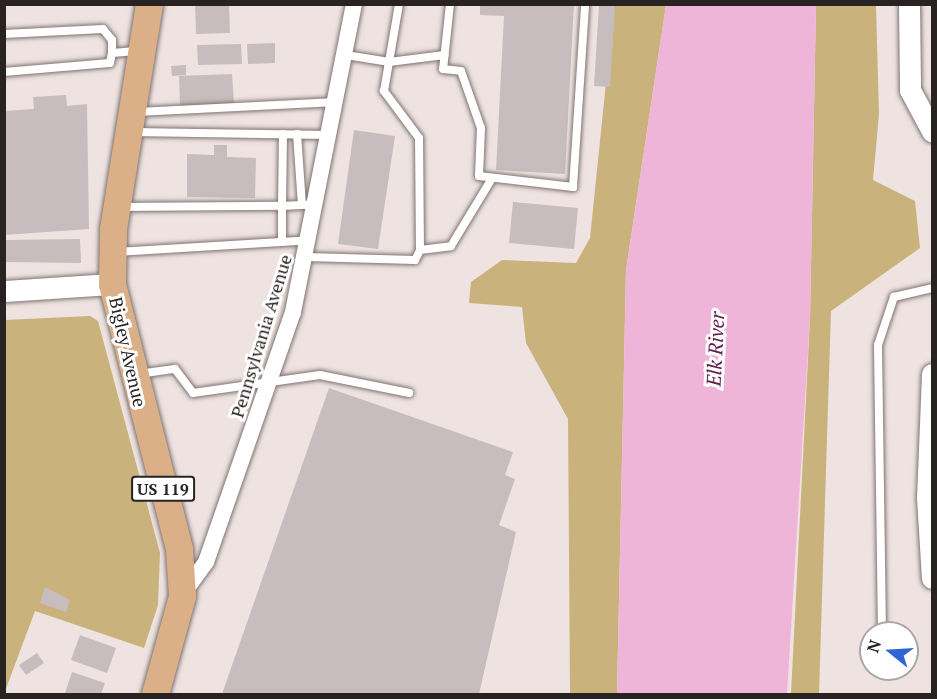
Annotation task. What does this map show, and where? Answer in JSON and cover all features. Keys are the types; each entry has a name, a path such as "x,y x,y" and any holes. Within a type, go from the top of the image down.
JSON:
{"main road":[{"name":"Bigley Avenue","path":"149,4 116,207 112,284 132,375 179,549 182,596 155,694"}],"street":[{"name":"Pennsylvania Avenue","path":"182,596 206,562 271,378 310,240 310,204 333,135 354,4"},
{"path":"909,4 910,90 933,132"},
{"path":"4,291 112,284"},
{"path":"933,374 927,497 933,578"}],"lane":[{"path":"306,257 415,260 420,250 419,138 384,91 399,4"},
{"path":"450,4 443,69 461,71 481,128 479,176 491,180 573,187 585,4"},
{"path":"4,34 104,29 112,40 110,63 4,72"},
{"path":"112,53 142,51"},
{"path":"346,56 389,62 445,55"},
{"path":"129,122 338,102"},
{"path":"129,122 283,134 333,135"},
{"path":"282,242 283,134"},
{"path":"116,207 310,204 297,134"},
{"path":"420,250 451,246 491,180"},
{"path":"112,253 310,240"},
{"path":"882,621 878,345 894,297 933,288"},
{"path":"132,375 174,369 193,393 214,394 271,378 320,375 409,393"}],"shaded area":[{"path":"614,5 666,5 626,270 617,694 570,694 568,419 526,343 522,307 469,303 471,282 502,260 576,263 590,238"},
{"path":"816,5 876,5 879,114 873,180 915,201 920,248 831,311 819,694 791,694 810,319"},
{"path":"90,316 98,321 160,553 158,605 144,648 35,611 4,694 4,320"}],"water":[{"name":"Elk River","path":"666,5 816,5 810,319 787,694 617,694 626,270"}],"building":[{"path":"195,4 229,4 230,33 196,34"},
{"path":"480,4 574,4 565,174 496,170 504,16 480,15"},
{"path":"599,5 615,6 610,87 594,86"},
{"path":"275,43 275,63 248,64 247,44"},
{"path":"241,44 242,64 198,65 197,45"},
{"path":"186,65 186,75 172,76 171,66"},
{"path":"232,74 234,103 180,106 179,76"},
{"path":"66,95 67,106 87,104 89,229 4,235 4,111 34,109 33,97"},
{"path":"354,130 395,136 378,249 338,244"},
{"path":"214,145 227,145 227,157 256,158 255,198 187,197 187,154 214,155"},
{"path":"513,202 578,208 574,249 509,243"},
{"path":"80,239 81,263 4,262 4,240"},
{"path":"329,388 513,452 505,475 515,479 499,525 516,532 479,694 222,694"},
{"path":"45,587 70,600 66,612 40,603"},
{"path":"80,635 116,648 107,673 71,660"},
{"path":"37,653 44,663 26,675 19,665"},
{"path":"72,672 105,683 101,694 65,693"}]}
